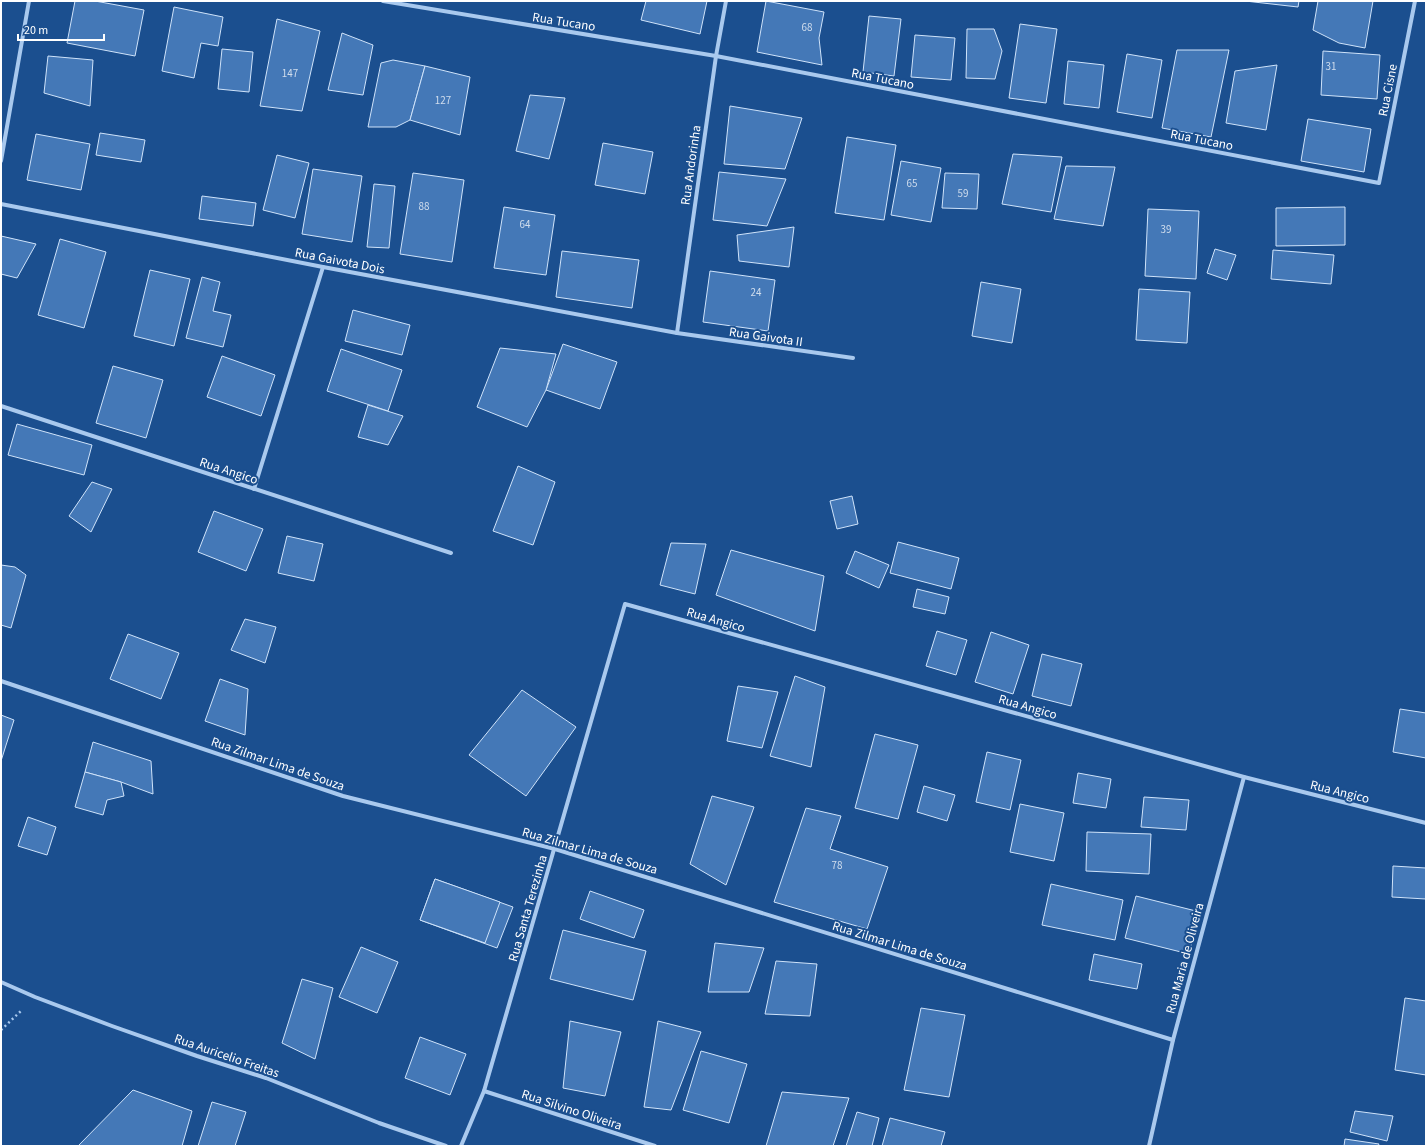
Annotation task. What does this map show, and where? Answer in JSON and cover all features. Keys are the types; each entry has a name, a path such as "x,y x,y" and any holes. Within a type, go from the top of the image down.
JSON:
{"street":[{"path":"1,161 29,1"},
{"name":"Rua Tucano","path":"383,1 716,56 1379,183"},
{"name":"Rua Andorinha","path":"676,333 716,56 726,1"},
{"name":"Rua Cisne","path":"1379,183 1415,1"},
{"name":"Rua Gaivota Dois","path":"1,204 323,267 676,333"},
{"path":"254,489 323,267"},
{"name":"Rua Gaivota II","path":"676,333 853,358"},
{"name":"Rua Angico","path":"1,406 451,553"},
{"name":"Rua Angico","path":"625,604 1244,777 1426,823"},
{"name":"Rua Santa Terezinha","path":"460,1146 484,1091 625,604"},
{"name":"Rua Zilmar Lima de Souza","path":"1,682 343,796 555,849 1173,1040"},
{"name":"Rua Maria de Oliveira","path":"1149,1146 1173,1040 1244,777"},
{"name":"Rua Auricelio Freitas","path":"1,982 35,997 197,1056 266,1078 379,1123 446,1146"},
{"name":"Rua Silvino Oliveira","path":"484,1091 655,1146"}],"path":[{"path":"1,1030 35,997"}],"building":[{"path":"75,1 95,1 144,10 135,56 67,43"},
{"path":"646,1 707,1 700,34 641,20"},
{"path":"766,1 824,12 819,38 822,65 757,52"},
{"path":"1245,1 1299,1 1298,7"},
{"path":"1318,1 1373,1 1365,48 1339,43 1313,30"},
{"path":"174,7 223,17 218,46 201,43 194,78 162,71"},
{"path":"869,16 901,19 894,76 863,72"},
{"path":"277,19 320,31 302,111 260,106"},
{"path":"1020,24 1057,29 1046,103 1009,98"},
{"path":"967,29 994,29 1002,51 995,79 966,78"},
{"path":"342,33 373,45 363,95 328,90"},
{"path":"915,35 955,38 951,80 911,77"},
{"path":"222,49 253,52 249,92 218,89"},
{"path":"1177,50 1229,50 1211,137 1162,128"},
{"path":"1323,51 1380,55 1377,99 1321,95"},
{"path":"1127,54 1162,60 1152,118 1117,112"},
{"path":"48,56 93,60 90,106 44,93"},
{"path":"393,60 425,66 410,120 396,127 368,127 381,63"},
{"path":"1068,61 1104,65 1099,108 1064,104"},
{"path":"1277,65 1266,130 1226,123 1235,71"},
{"path":"425,66 470,77 460,135 410,120"},
{"path":"530,95 565,98 549,159 516,151"},
{"path":"730,106 802,118 785,169 724,164"},
{"path":"1308,119 1371,129 1364,172 1301,161"},
{"path":"100,133 145,140 141,162 96,155"},
{"path":"36,134 90,144 81,190 27,180"},
{"path":"847,137 896,145 884,220 835,213"},
{"path":"603,143 653,152 645,194 595,185"},
{"path":"1013,154 1062,157 1051,212 1002,204"},
{"path":"277,155 309,163 295,218 263,210"},
{"path":"901,161 941,168 931,222 891,215"},
{"path":"1066,166 1115,167 1103,226 1054,219"},
{"path":"313,169 362,176 352,242 302,234"},
{"path":"719,172 786,179 767,226 713,220"},
{"path":"413,173 464,180 452,262 400,254"},
{"path":"945,173 979,174 977,209 942,208"},
{"path":"374,184 395,186 389,248 367,247"},
{"path":"202,196 256,203 253,226 199,219"},
{"path":"504,207 555,215 546,275 494,268"},
{"path":"1345,207 1345,245 1276,246 1276,208"},
{"path":"1148,209 1199,211 1196,279 1145,276"},
{"path":"794,227 789,267 739,261 737,235"},
{"path":"1,236 36,244 17,278 1,274"},
{"path":"60,239 106,252 84,328 38,315"},
{"path":"1215,249 1236,255 1227,280 1207,273"},
{"path":"1273,250 1334,255 1331,284 1271,279"},
{"path":"562,251 639,260 632,308 556,297"},
{"path":"150,270 190,279 174,346 134,336"},
{"path":"710,271 775,280 768,331 703,322"},
{"path":"202,277 220,282 213,311 231,315 223,347 186,338"},
{"path":"981,282 1021,289 1012,343 972,336"},
{"path":"1139,289 1190,292 1187,343 1136,340"},
{"path":"353,310 410,325 402,355 345,341"},
{"path":"563,344 617,362 600,409 546,390"},
{"path":"500,348 556,354 546,390 527,427 477,407"},
{"path":"341,349 402,370 388,411 327,391"},
{"path":"222,356 275,375 261,416 207,397"},
{"path":"113,366 163,380 146,438 96,423"},
{"path":"368,405 403,416 388,445 358,437"},
{"path":"17,424 92,445 84,475 8,455"},
{"path":"518,466 555,482 533,545 493,531"},
{"path":"92,482 112,489 91,532 69,516"},
{"path":"852,496 858,524 837,529 830,501"},
{"path":"214,511 263,529 246,571 198,552"},
{"path":"287,536 323,544 314,581 278,573"},
{"path":"898,542 959,558 951,589 890,573"},
{"path":"671,543 706,544 695,594 660,585"},
{"path":"731,550 824,576 815,631 716,595"},
{"path":"855,551 889,565 879,588 846,573"},
{"path":"1,565 15,567 26,575 11,628 1,625"},
{"path":"917,589 949,597 945,614 913,607"},
{"path":"245,619 276,627 265,663 231,650"},
{"path":"937,631 967,640 956,675 926,666"},
{"path":"991,632 1029,645 1013,694 975,682"},
{"path":"128,634 179,653 161,699 110,679"},
{"path":"1042,654 1082,664 1071,706 1032,696"},
{"path":"795,676 825,687 811,767 770,756"},
{"path":"220,679 248,689 245,735 205,721"},
{"path":"738,686 778,692 762,748 727,741"},
{"path":"522,690 576,727 526,796 469,755"},
{"path":"1400,709 1426,713 1426,758 1393,752"},
{"path":"1,715 14,720 1,761"},
{"path":"875,734 918,745 898,819 855,808"},
{"path":"93,742 151,761 153,794 121,782 85,772"},
{"path":"987,752 1021,760 1010,810 976,802"},
{"path":"85,772 121,782 124,796 107,800 103,815 75,807"},
{"path":"1078,773 1111,779 1106,808 1073,803"},
{"path":"924,786 955,795 947,821 917,812"},
{"path":"712,796 754,807 726,885 690,864"},
{"path":"1144,797 1189,800 1186,830 1141,827"},
{"path":"1020,804 1064,813 1054,861 1010,852"},
{"path":"806,808 841,816 830,849 888,867 867,929 774,902"},
{"path":"28,817 56,827 47,855 18,846"},
{"path":"1087,832 1151,834 1149,874 1086,871"},
{"path":"1393,866 1426,868 1426,899 1392,897"},
{"path":"435,879 513,907 497,948 420,920"},
{"path":"435,879 500,902 485,943 420,920"},
{"path":"1051,884 1123,900 1115,940 1042,925"},
{"path":"590,891 644,910 634,938 580,919"},
{"path":"1136,896 1200,912 1189,954 1125,938"},
{"path":"563,930 646,951 633,1000 550,979"},
{"path":"715,943 764,948 749,992 708,992"},
{"path":"361,947 398,962 377,1013 339,997"},
{"path":"1094,954 1142,964 1137,989 1089,980"},
{"path":"776,961 817,964 810,1016 765,1014"},
{"path":"302,979 333,988 315,1059 282,1043"},
{"path":"1405,998 1426,1001 1426,1075 1395,1070"},
{"path":"921,1008 965,1015 949,1097 904,1090"},
{"path":"570,1021 621,1032 605,1096 563,1088"},
{"path":"658,1021 701,1032 671,1110 644,1107"},
{"path":"420,1037 466,1054 450,1095 405,1078"},
{"path":"701,1051 747,1064 729,1123 683,1110"},
{"path":"133,1090 192,1111 182,1146 78,1146"},
{"path":"782,1092 849,1098 833,1146 766,1146"},
{"path":"212,1102 246,1112 235,1146 198,1146"},
{"path":"1355,1111 1393,1116 1387,1141 1350,1132"},
{"path":"857,1112 879,1118 872,1146 846,1146"},
{"path":"890,1118 945,1132 941,1146 882,1146"},
{"path":"1345,1139 1379,1144 1378,1146 1344,1146"}]}
